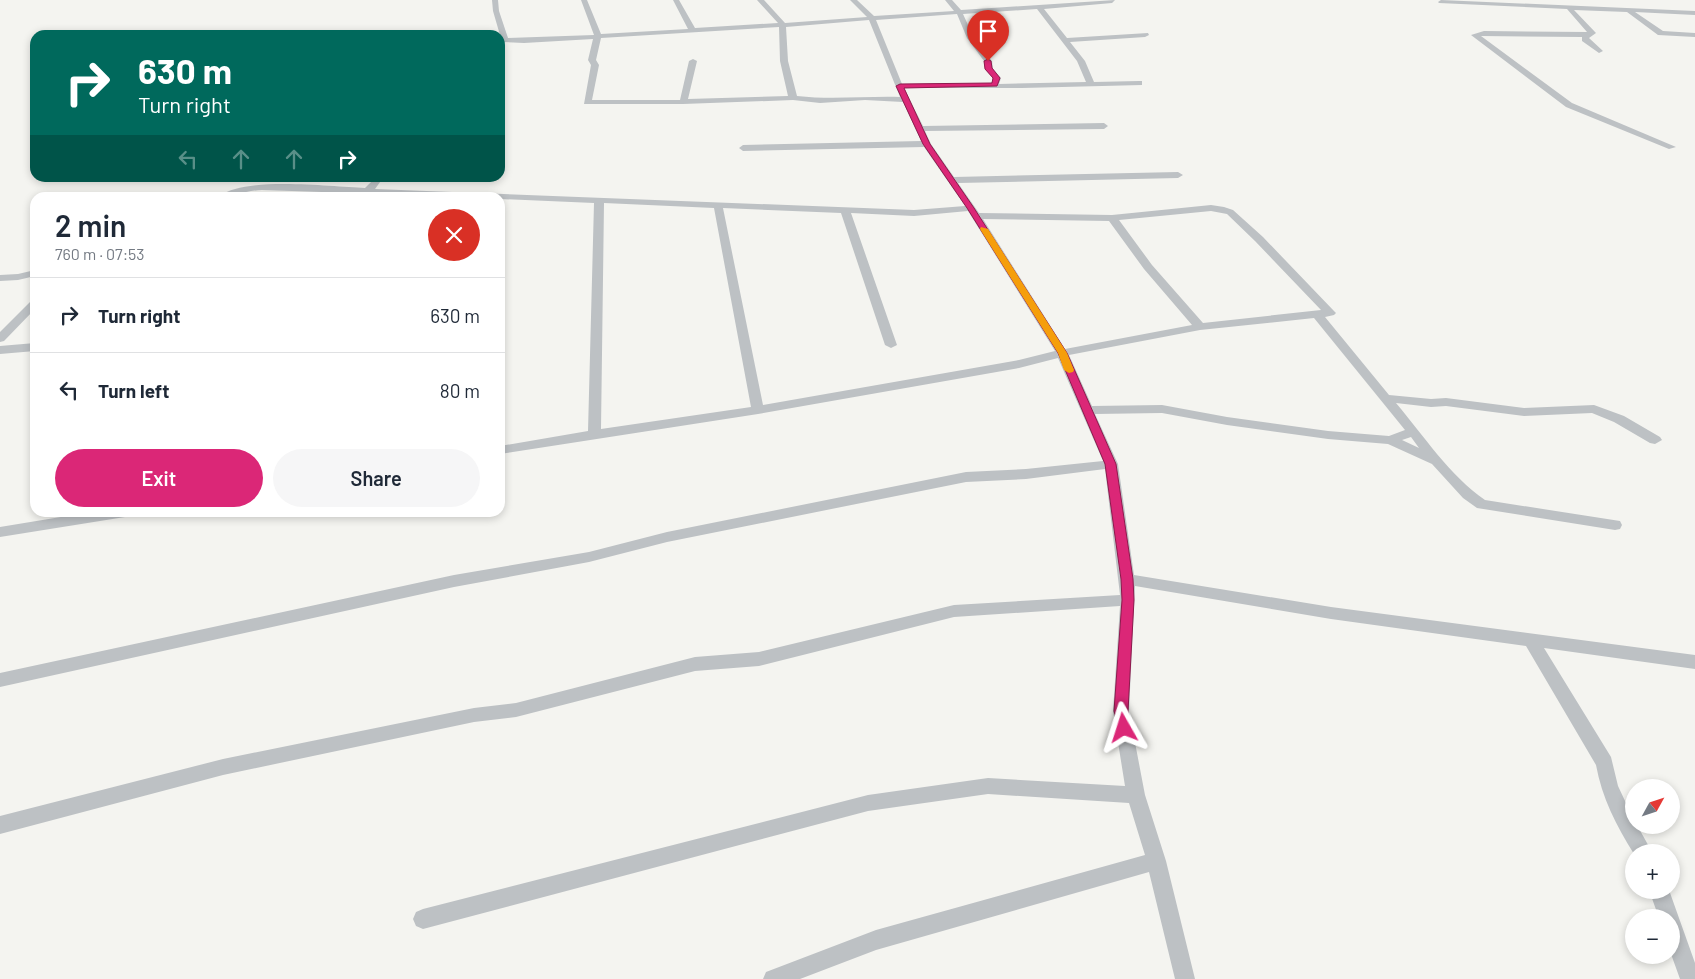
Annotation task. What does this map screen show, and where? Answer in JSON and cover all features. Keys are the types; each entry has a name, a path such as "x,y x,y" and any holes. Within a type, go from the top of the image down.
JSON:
{"street":[{"path":"495,0 502,30"},
{"path":"584,0 598,35 592,60 595,65 587,102 683,102 793,98 820,101 865,98 906,100"},
{"path":"676,0 692,30"},
{"path":"760,0 782,24 784,61 793,98"},
{"path":"853,0 872,18 906,100 927,144 973,212 1062,353 1110,464 1127,579 1128,600 1121,711 1136,795 1156,861 1185,979"},
{"path":"948,0 959,12 971,38 988,61 989,69 997,78 995,85"},
{"path":"505,40 849,21 1112,1"},
{"path":"1441,2 1526,3 1568,7 1695,13"},
{"path":"1608,2 1635,14 1662,33 1695,35"},
{"path":"1039,7 1081,61 1091,84"},
{"path":"1568,7 1592,33 1586,35 1484,33 1475,35 1569,105 1672,147"},
{"path":"1064,40 1145,35"},
{"path":"1586,35 1585,39 1599,52"},
{"path":"683,102 694,61"},
{"path":"900,86 1022,86 1139,82"},
{"path":"920,129 1104,126"},
{"path":"743,148 927,144"},
{"path":"952,180 1178,175"},
{"path":"369,190 376,182"},
{"path":"233,192 256,187 319,192"},
{"path":"356,192 369,190 403,192"},
{"path":"505,197 914,213 973,212 1112,218 1211,208 1230,212 1330,312 1200,328 1062,353 1019,364 758,410 505,449"},
{"path":"594,434 599,201"},
{"path":"718,205 758,410"},
{"path":"845,210 884,318 891,345"},
{"path":"1112,218 1148,267 1200,328"},
{"path":"0,278 30,274"},
{"path":"0,339 30,308"},
{"path":"1317,314 1437,461 1468,495 1482,505 1615,525"},
{"path":"0,350 30,347"},
{"path":"1446,402 1458,393"},
{"path":"1386,398 1431,403 1446,402 1524,412 1594,409 1619,419 1655,440"},
{"path":"1087,410 1162,409 1227,421 1328,435 1390,440 1437,461"},
{"path":"1390,440 1412,432"},
{"path":"0,680 445,584 589,557 667,537 966,477 1026,474 1110,464"},
{"path":"0,532 55,518"},
{"path":"1127,579 1332,612 1695,662"},
{"path":"0,825 223,767 474,715 516,710 695,664 759,659 954,611 1128,600"},
{"path":"1531,640 1605,763 1609,786 1620,814 1637,844"},
{"path":"423,919 868,803 988,786 1136,795"},
{"path":"772,979 876,940 1156,861"},
{"path":"1680,950 1690,979"}],"slow traffic":[{"path":"984,229 1062,353 1069,370"}],"route":[{"path":"988,61 989,69 997,78 995,85 900,86 927,144 1062,353 1110,464 1127,579 1128,600 1121,711 1124,728"}]}
